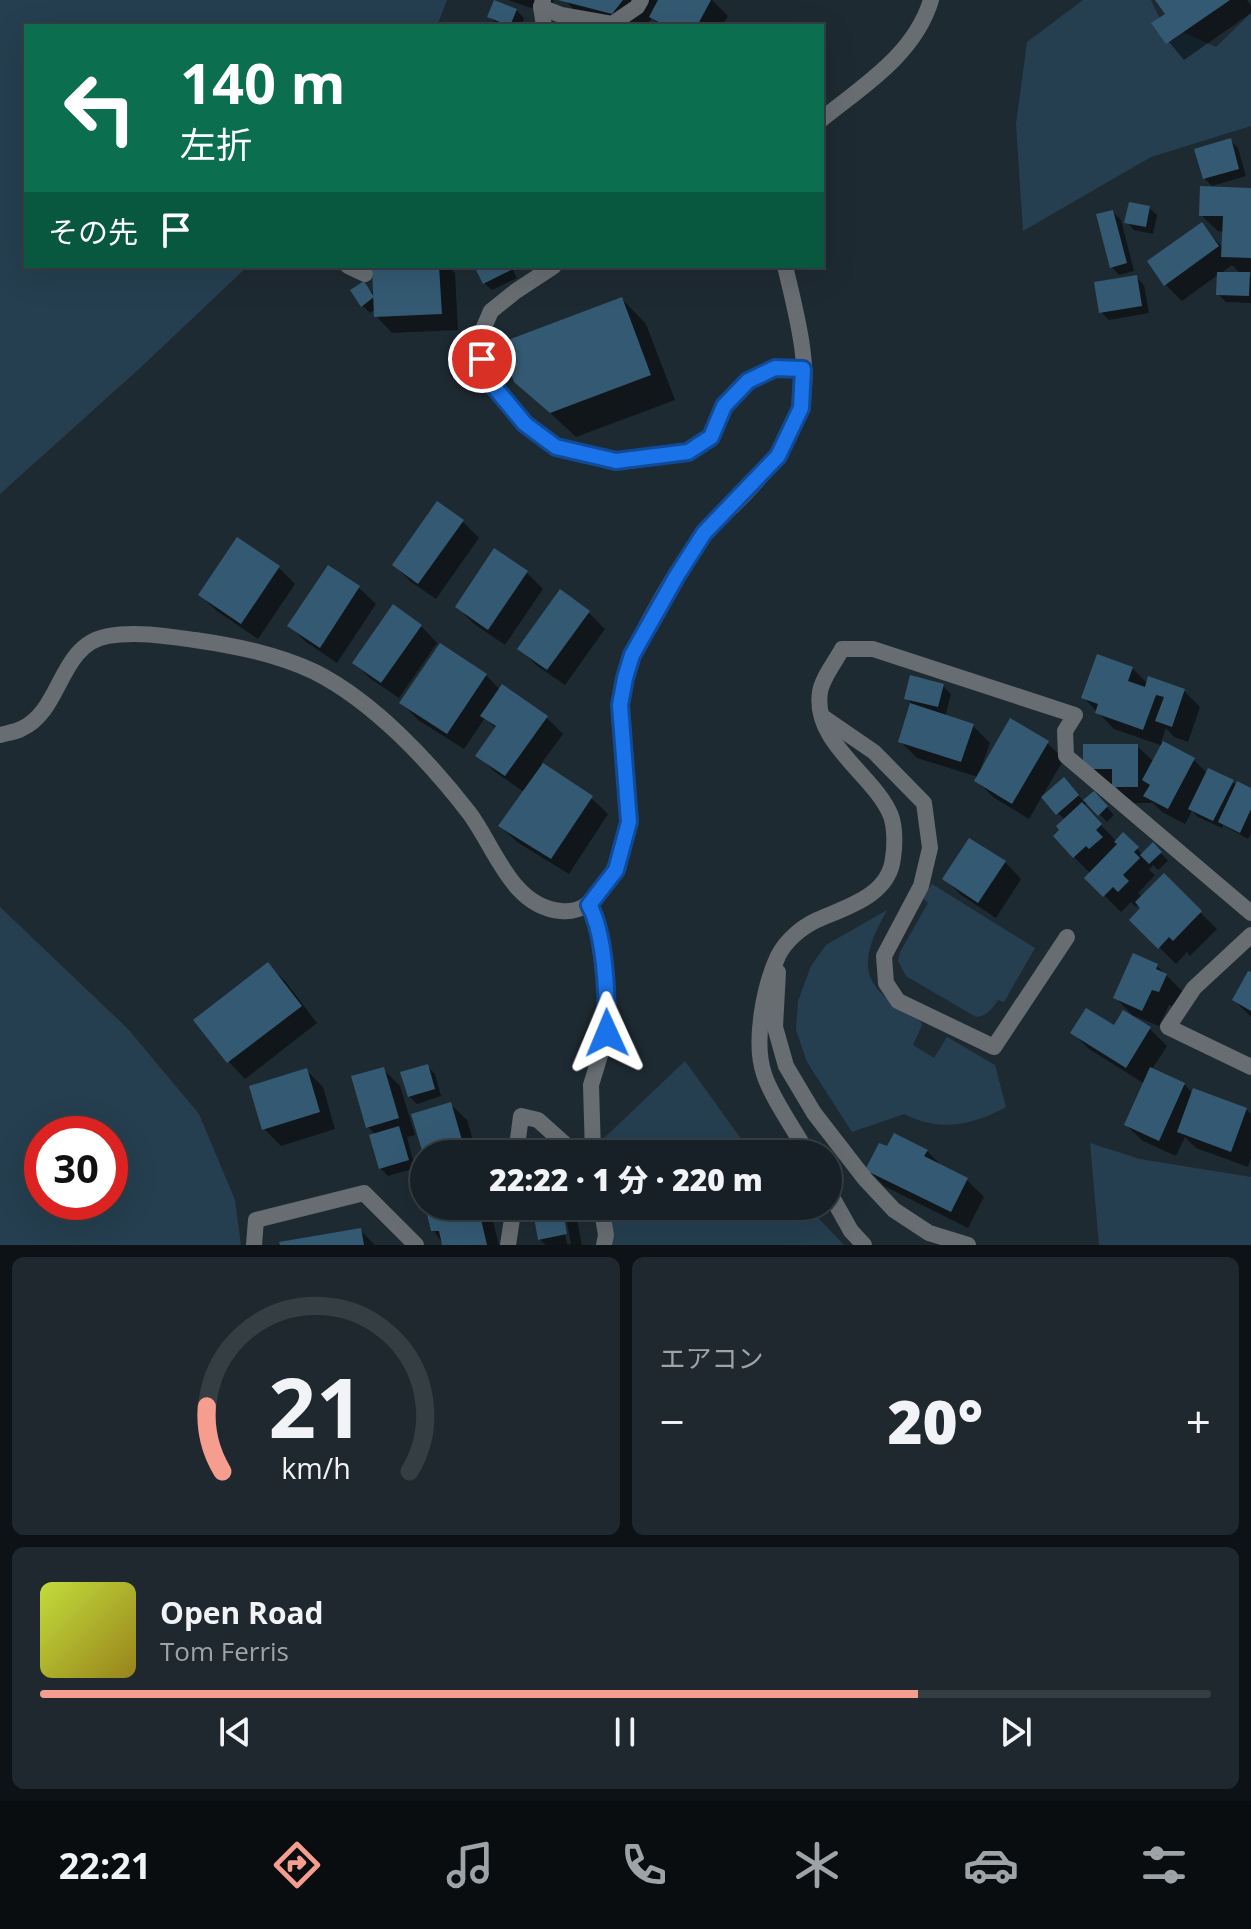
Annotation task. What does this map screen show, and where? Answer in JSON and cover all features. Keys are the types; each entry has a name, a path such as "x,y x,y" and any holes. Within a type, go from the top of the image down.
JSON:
{"street":[{"path":"542,4 561,15 612,24 637,7 641,0"},
{"path":"824,117 900,55 931,0"},
{"path":"542,4 544,24"},
{"path":"352,268 365,274"},
{"path":"551,268 491,311 478,341 486,377 525,424 556,447 616,461 688,452 711,437 724,406 748,381 775,368 803,369"},
{"path":"0,735 21,729 37,718 71,659 90,643 106,636 159,635 247,649 287,661 335,683 410,744 470,815 506,873 529,901 562,912 589,905 616,870 629,822 620,705 632,655 704,533 778,456 801,408 803,369 799,322 786,268"},
{"path":"800,1140 763,1074 760,1037 762,1006 779,955 793,935 816,920 848,909 868,897 883,881 893,862 891,816 839,749 823,717 820,691 842,649 873,649 1075,715 1065,731 1066,756 1251,913"},
{"path":"823,717 874,752 924,803 930,848 921,886 884,956 886,983 898,1001 994,1047 1067,937"},
{"path":"589,905 596,917 606,992 607,1033 591,1085 593,1140"},
{"path":"1251,935 1194,988 1168,1027 1251,1067"},
{"path":"779,955 775,1027 786,1066 814,1113 865,1179 894,1210 929,1233 968,1245"},
{"path":"518,1140 521,1116 538,1120 560,1140"},
{"path":"254,1245 256,1220 364,1193 416,1245"},
{"path":"842,1215 864,1245"},
{"path":"508,1245 512,1220"},
{"path":"603,1220 604,1245"}],"shaded area":[{"path":"0,0 447,0 438,24 24,24 24,268 246,268 0,494"},
{"path":"1083,0 1151,0 1162,23 1216,47 1251,13 1251,126 1151,157 1023,231 1016,124 1027,42"},
{"path":"932,884 1035,948 1004,1002 998,1000 983,1015 976,1017 906,976 898,961 928,903 923,898"},
{"path":"0,907 128,1029 199,1114 235,1200 241,1245 0,1245"},
{"path":"887,910 870,948 870,976 876,987 921,1022 913,1045 934,1058 947,1037 995,1065 1006,1107 980,1119 943,1125 904,1114 852,1132 807,1062 796,1030 798,1001 811,966 826,945"},
{"path":"685,1061 742,1140 602,1140"},
{"path":"1090,1143 1140,1159 1251,1177 1251,1245 1099,1245"},
{"path":"611,1220 820,1220 844,1245 613,1245"}],"building":[{"path":"494,0 517,9 511,24 487,17"},
{"path":"558,0 623,0 612,14"},
{"path":"658,0 711,0 698,24 662,24 649,17"},
{"path":"1155,0 1230,0 1166,44 1151,23 1165,14"},
{"path":"1231,138 1239,169 1203,179 1194,149"},
{"path":"1200,186 1251,188 1251,258 1221,257 1223,216 1199,216"},
{"path":"1129,202 1150,206 1146,227 1124,223"},
{"path":"1113,210 1127,263 1110,268 1096,214"},
{"path":"1202,222 1219,246 1164,286 1147,261"},
{"path":"372,268 439,268 442,314 374,317"},
{"path":"475,268 510,268 511,270 483,284"},
{"path":"1217,272 1250,272 1249,296 1216,295"},
{"path":"1137,275 1142,306 1099,313 1094,282"},
{"path":"364,281 374,297 361,307 350,290"},
{"path":"622,297 651,375 550,413 514,382 500,343"},
{"path":"437,501 464,520 418,584 392,565"},
{"path":"237,537 280,566 241,624 198,595"},
{"path":"494,548 528,571 488,630 455,607"},
{"path":"328,565 360,586 320,648 287,626"},
{"path":"560,589 590,611 547,670 517,649"},
{"path":"393,604 422,625 381,683 352,663"},
{"path":"440,643 487,674 447,734 399,703"},
{"path":"1097,654 1133,667 1128,681 1145,687 1148,676 1185,689 1172,727 1155,721 1164,697 1156,695 1143,730 1095,713 1098,704 1081,698"},
{"path":"910,675 944,684 938,707 904,699"},
{"path":"502,684 548,716 505,776 475,756 496,726 480,716"},
{"path":"910,703 974,724 961,762 898,742"},
{"path":"1010,718 1049,741 1012,804 974,781"},
{"path":"1163,741 1195,758 1168,809 1143,796 1150,785 1142,780"},
{"path":"1083,744 1138,744 1138,787 1112,787 1112,769 1083,769"},
{"path":"543,763 593,796 551,859 498,826"},
{"path":"1208,768 1234,780 1213,821 1188,809"},
{"path":"1064,777 1079,795 1056,815 1041,797"},
{"path":"1237,781 1251,788 1251,809 1240,833 1218,822"},
{"path":"1094,791 1108,806 1098,816 1083,800"},
{"path":"1082,802 1102,824 1096,830 1103,837 1073,858 1053,836 1059,830 1056,826"},
{"path":"1123,832 1139,847 1134,852 1140,858 1123,875 1129,881 1118,892 1113,887 1103,897 1084,878 1117,844 1114,842"},
{"path":"969,838 1006,861 978,903 942,879"},
{"path":"1153,842 1162,852 1149,864 1140,855"},
{"path":"1164,873 1202,911 1173,941 1169,937 1158,949 1129,920 1140,908 1135,902"},
{"path":"1133,953 1158,964 1156,969 1167,974 1159,992 1152,990 1142,1011 1113,998"},
{"path":"268,962 302,1006 227,1063 193,1020"},
{"path":"1248,971 1251,972 1251,1011 1232,1000"},
{"path":"1086,1008 1114,1025 1123,1010 1151,1027 1126,1068 1070,1033"},
{"path":"428,1064 435,1089 408,1097 400,1072"},
{"path":"384,1067 399,1118 366,1128 351,1076"},
{"path":"1150,1067 1185,1083 1159,1141 1124,1125"},
{"path":"307,1068 320,1112 262,1130 249,1086"},
{"path":"1193,1088 1247,1108 1231,1152 1177,1132"},
{"path":"451,1102 462,1140 419,1140 411,1114"},
{"path":"399,1126 409,1160 379,1169 369,1135"},
{"path":"894,1133 928,1150 924,1156 968,1178 951,1212 865,1170 879,1143 887,1146"},
{"path":"428,1220 481,1220 487,1245 442,1245 439,1231 431,1231"},
{"path":"534,1220 564,1220 567,1234 538,1240"},
{"path":"361,1228 364,1245 280,1245 279,1242"}],"route":[{"path":"482,359 486,377 525,424 556,447 616,461 688,452 711,437 724,406 748,381 775,368 803,369 801,408 778,456 704,533 632,655 625,678 620,705 629,822 616,870 589,905 596,917 606,992 607,1033"}]}
